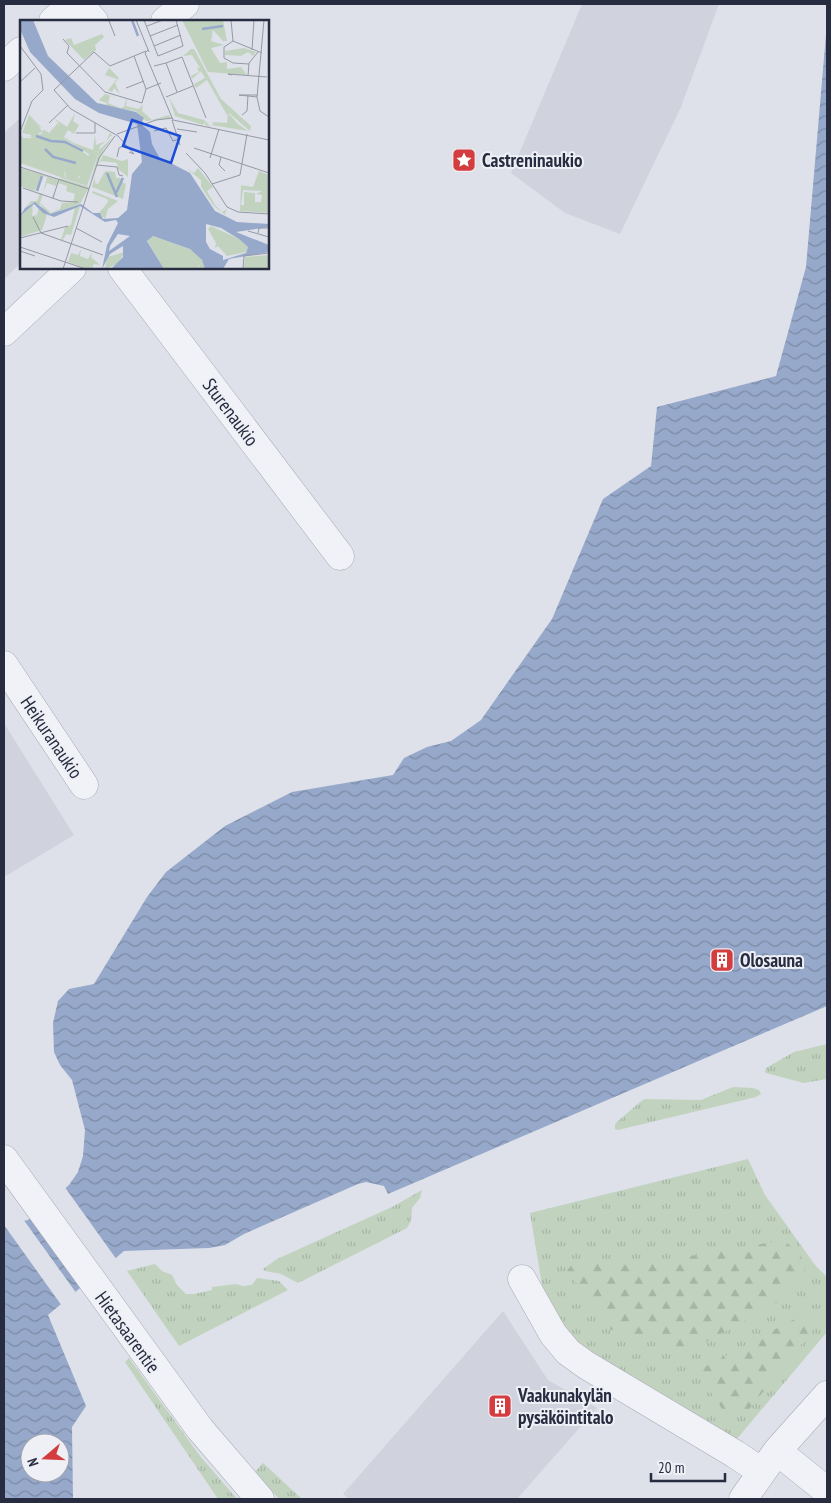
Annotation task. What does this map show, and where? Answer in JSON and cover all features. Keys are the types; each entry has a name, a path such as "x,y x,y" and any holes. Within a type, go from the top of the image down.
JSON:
{"street":[{"path":"54,20 72,4"},
{"path":"78,4 93,20"},
{"path":"166,20 185,4"},
{"path":"4,67 20,52"},
{"path":"4,332 71,269"},
{"name":"Sturenaukio","path":"123,269 340,556"},
{"name":"Heikuranaukio","path":"4,665 84,785"},
{"name":"Hietasaarentie","path":"4,1159 200,1429 260,1499"},
{"path":"522,1279 553,1334 568,1352 586,1365 735,1454 770,1462 827,1490"},
{"path":"743,1499 770,1462 827,1395"}],"shaded area":[{"path":"582,4 719,4 681,107 620,234 565,213 511,173"},
{"path":"20,118 20,264 4,279 4,133"},
{"path":"4,723 74,835 4,877"},
{"name":"Vaakunakylän pysäköintitalo","path":"503,1311 548,1380 597,1408 517,1499 349,1499 343,1494"}],"green space":[{"path":"827,1044 827,1079 804,1083 766,1073 765,1071 766,1068 794,1052"},
{"path":"733,1087 753,1088 759,1090 761,1094 756,1097 618,1130 615,1129 615,1124 618,1121 645,1099 701,1100"},
{"path":"748,1159 765,1195 815,1265 827,1277 827,1332 736,1440 581,1349 544,1297 530,1213"},
{"path":"422,1190 420,1198 412,1208 411,1221 407,1228 298,1283 281,1274 263,1269 277,1259 392,1207"},
{"path":"784,1240 801,1256 805,1269 781,1300 704,1343 683,1350 656,1340 609,1329 567,1270 574,1263 640,1265"},
{"path":"155,1264 162,1271 172,1275 177,1285 186,1294 212,1290 212,1287 236,1284 243,1286 252,1285 257,1278 279,1281 288,1290 179,1346 127,1271"},
{"path":"804,1314 813,1316 813,1330 746,1413 722,1409 697,1371"},
{"path":"129,1358 200,1456 237,1499 218,1499 125,1362"},
{"path":"263,1463 302,1499 279,1499 255,1472"}],"water":[{"path":"827,23 827,1006 388,1194 384,1186 366,1182 244,1234 225,1245 209,1248 124,1251 48,1315 86,1406 72,1427 73,1499 4,1499 4,1225 28,1220 69,1185 78,1172 83,1156 85,1130 72,1080 60,1065 54,1052 53,1023 58,1001 69,989 94,984 147,897 166,872 225,826 292,792 393,775 404,758 427,747 451,741 481,720 552,619 603,499 651,466 657,407 776,376 806,267"}],"pier":[{"path":"64,1186 117,1260 82,1290 29,1216"},
{"path":"23,1219 77,1294 62,1306 4,1225 4,1222"}],"place":[{"name":"Castreninaukio","path":"464,160"},
{"name":"Olosauna","path":"722,960"},
{"name":"Vaakunakylän pysäköintitalo","path":"500,1406"}]}
